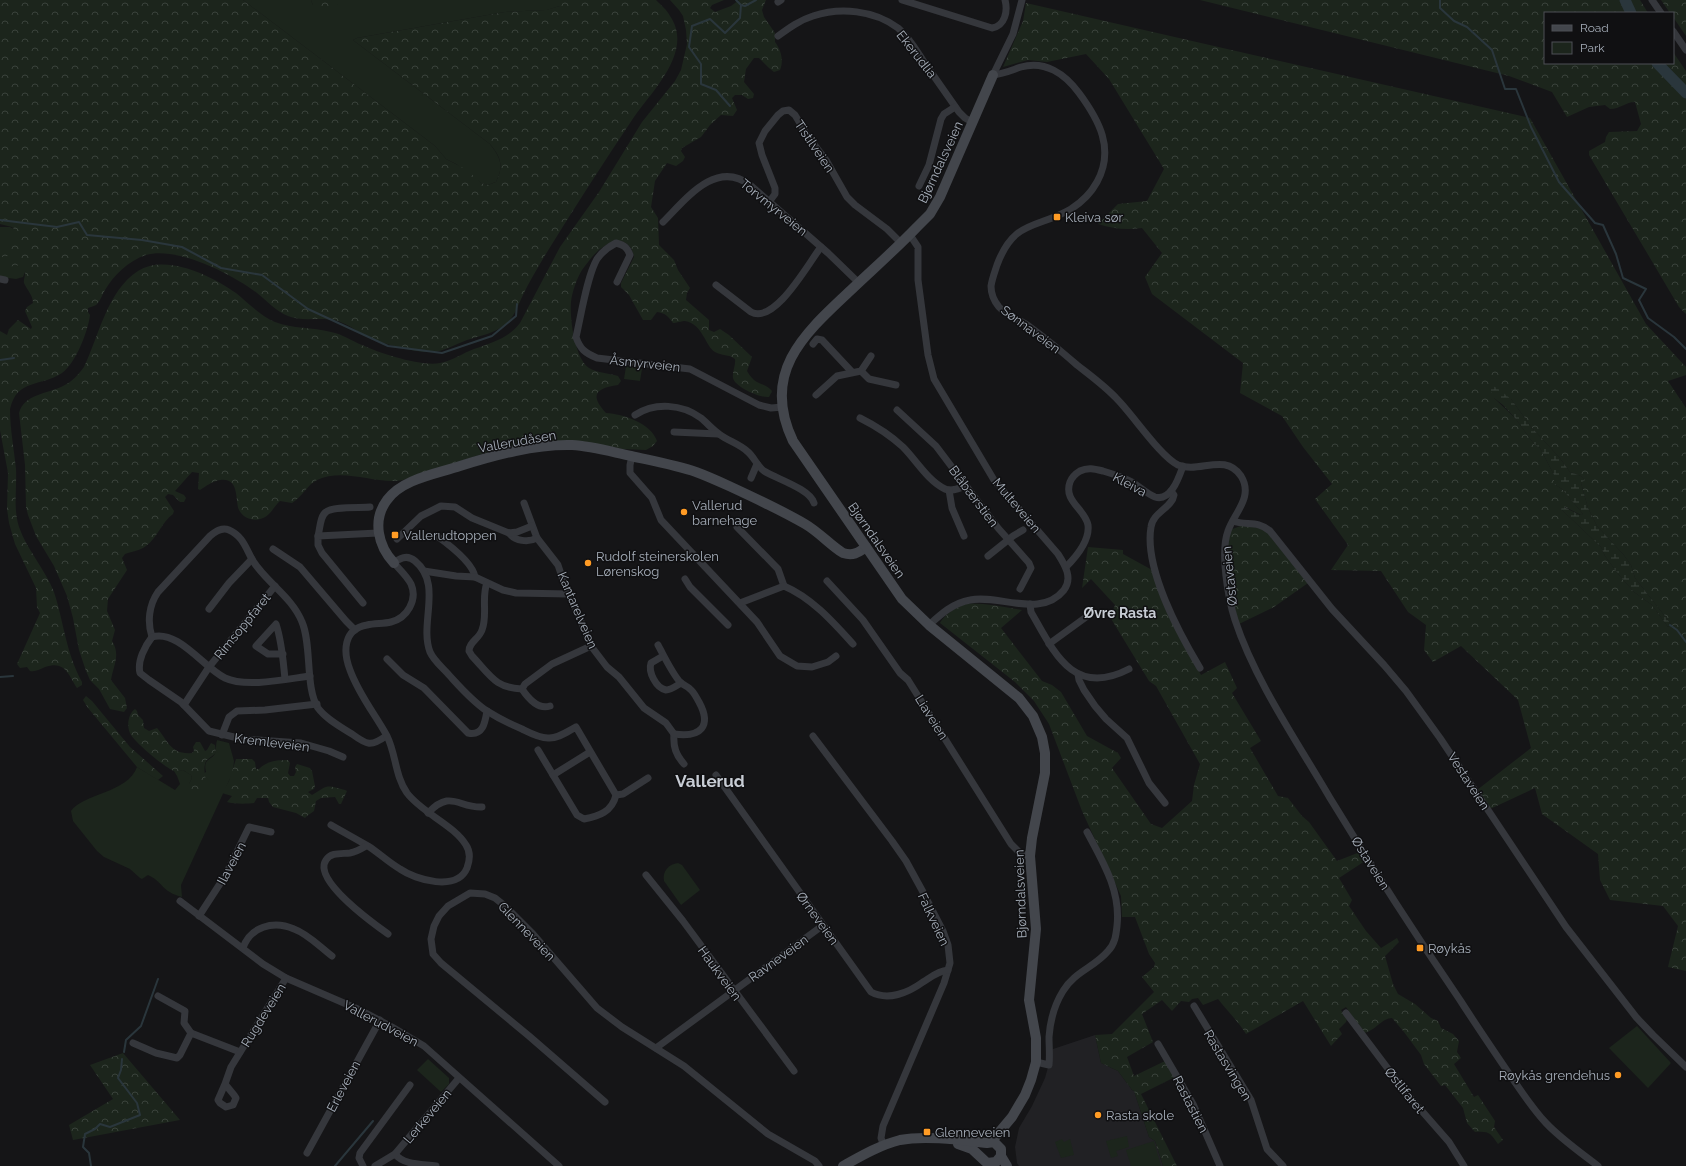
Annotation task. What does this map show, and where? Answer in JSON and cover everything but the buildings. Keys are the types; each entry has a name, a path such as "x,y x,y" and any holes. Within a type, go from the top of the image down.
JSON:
{"street":[{"path":"902,0 992,28 1000,24 1004,18 1006,8 1005,0"},
{"name":"Bjørndalsveien","path":"989,1143 1012,1116 1028,1088 1036,1062 1036,1038 1029,1000 1036,929 1030,856 1032,838 1045,773 1044,744 1036,722 1023,703 1013,693 929,625 898,593 793,441 786,424 782,392 784,375 796,348 818,321 910,235 930,214 940,198 972,122 1012,34 1022,0"},
{"path":"1652,0 1660,12"},
{"name":"Ekerudlia","path":"778,36 812,16 832,12 868,14 882,18 898,28 912,44 955,107 963,117 972,122"},
{"path":"1674,32 1686,50"},
{"name":"Sønnaveien","path":"993,76 1024,66 1035,65 1050,68 1064,76 1078,91 1096,120 1104,140 1106,157 1103,169 1097,182 1084,199 1067,211 1027,226 1013,237 1002,252 993,277 991,288 993,297 1002,309 1033,329 1106,388 1126,408 1164,454 1182,466"},
{"path":"919,186 929,165 941,119 944,114 955,107"},
{"name":"Tistilveien","path":"769,202 775,194 775,188 759,143 773,120 781,112 789,110 795,115 807,135 826,160 844,193 851,202 886,229 901,243"},
{"name":"Torvmyrveien","path":"663,222 703,185 722,177 732,176 740,178 821,247 859,283"},
{"name":"Multeveien","path":"910,235 918,247 918,280 928,355 934,379 994,480 1052,547 1066,567"},
{"name":"Åsmyrveien","path":"618,282 630,255 628,250 623,245 616,243 596,260 593,271 576,337 579,347 586,354 597,358 690,369 759,405 771,408 783,407"},
{"path":"716,285 751,312 757,314 765,313 792,288 821,247"},
{"path":"813,344 817,339 822,340 852,372"},
{"path":"861,371 871,356"},
{"path":"816,395 837,376 852,372 861,371 870,379 896,385"},
{"path":"635,415 642,410 653,407 671,406 695,414 718,434 746,449 763,470 809,494 814,503"},
{"name":"Blåbærstien","path":"897,410 936,446 998,528 1009,538 1027,559 1031,566 1020,589"},
{"path":"860,418 876,426 892,438 937,483 949,490 966,486"},
{"path":"674,432 718,434"},
{"name":"Vallerudåsen","path":"355,630 366,625 394,621 400,618 409,610 413,598 412,588 405,576 383,550 378,533 380,511 387,499 394,492 413,481 491,457 524,450 563,445 593,448 695,472 762,500 811,528 844,553 856,554 866,547"},
{"path":"632,456 630,473 652,498 660,520 757,622 780,656 797,666 812,667 828,662 836,656"},
{"path":"751,478 758,464"},
{"path":"1200,668 1174,620 1158,578 1152,556 1151,526 1158,514 1172,500 1174,495 1171,491 1177,482 1182,466 1222,464 1238,472 1244,481 1245,494 1242,507 1233,521"},
{"name":"Kleiva","path":"1066,567 1080,551 1088,529 1084,517 1069,495 1069,486 1075,474 1085,469 1096,469 1122,477 1155,497 1164,496 1171,491"},
{"path":"949,490 952,508 964,536"},
{"name":"Kantarelveien","path":"524,503 537,538 555,558 591,646 607,667 619,678 644,708 666,723 674,734"},
{"path":"397,539 427,512 447,505 456,507 472,518 509,533 517,532 532,526"},
{"path":"363,602 322,553 318,545 318,536 323,516 326,511 333,509 370,507"},
{"name":"Vestaveien","path":"1233,521 1257,524 1270,531 1332,609 1396,678 1432,726 1566,927 1636,1017 1686,1067"},
{"name":"Østaveien","path":"1233,521 1228,531 1225,543 1229,598 1235,620 1247,652 1287,726 1399,909 1526,1099 1551,1129 1598,1166"},
{"path":"737,527 778,569 784,586"},
{"path":"152,637 150,632 150,616 151,606 155,597 192,554 210,536 219,530 227,529 241,539 252,559 291,603 302,621 310,676 316,704 319,709 329,718 366,743 374,743 386,736"},
{"path":"988,556 1009,538 1023,530"},
{"path":"318,536 378,533"},
{"path":"509,533 512,538 517,539 531,540 537,538"},
{"path":"437,536 467,562 473,570 475,577"},
{"path":"273,549 300,567 355,630 349,637 346,645 345,654 347,663 362,697 386,736 402,785 413,800 464,841 469,851 466,869 455,880 437,882 415,877 331,825"},
{"path":"394,563 402,558 408,558 417,563 424,572 429,589 427,639 430,652 438,664 472,699 487,711 530,733 547,738 556,737 576,727 616,795 614,802 604,814 584,819 577,815 538,750"},
{"path":"208,609 229,583 252,559"},
{"path":"929,625 952,606 971,599 989,599 1030,604 1048,601 1061,592 1068,582 1066,567"},
{"path":"424,572 475,577 503,590 516,593 569,594"},
{"path":"685,579 690,587 728,625"},
{"name":"Liaveien","path":"827,581 863,620 900,673 908,680 1011,844 1017,851 1030,856"},
{"path":"487,583 484,591 482,630 471,646 470,652 472,656 498,683 505,687 522,689 528,698 539,706 550,706"},
{"name":"Rimsoppfaret","path":"184,705 209,667 275,586"},
{"path":"740,604 784,586 793,590 822,611 853,644"},
{"path":"1030,604 1031,612 1050,644 1066,666 1078,674 1092,678 1102,678 1116,676 1129,669"},
{"path":"1050,644 1093,612"},
{"name":"Rimsoppfaret","path":"283,654 268,654 256,646 276,624 281,641 283,654 285,679"},
{"name":"Rimsoppfaret","path":"152,637 165,637 176,641 222,676 233,680 256,682 310,676"},
{"name":"Kremleveien","path":"152,637 140,662 140,673 184,705 205,728 222,735 242,739 301,743 329,751 343,757"},
{"path":"658,645 681,683 691,689 695,694 705,717 705,723 695,734 684,736 674,734 673,744 678,757 684,764"},
{"path":"522,689 529,681 552,664 591,646"},
{"path":"664,656 651,663 651,674 658,685 665,690 670,690 681,683"},
{"path":"387,659 403,675 424,688 468,733 474,734 482,730 487,711"},
{"path":"1078,674 1084,690 1095,706 1110,724 1127,738 1149,783 1156,794 1165,803"},
{"name":"Kremleveien","path":"222,735 229,717 237,711 265,710 316,704"},
{"name":"Falkveien","path":"813,736 906,861 943,931 950,956 948,970 883,1126 881,1138 884,1146"},
{"path":"553,775 590,752"},
{"name":"Ørneveien","path":"716,775 822,926 871,992 884,996 896,995 908,991 937,972 948,970"},
{"path":"616,795 623,794 648,778"},
{"path":"428,813 442,802 449,800 470,806 482,807"},
{"name":"Ilaveien","path":"199,916 225,876 250,827 271,832"},
{"path":"1036,1062 1049,1065 1050,1028 1054,1012 1062,992 1075,975 1108,952 1115,938 1118,917 1114,888 1101,858 1087,832"},
{"path":"366,846 358,851 331,856 324,864 325,873 336,889 350,904 388,934"},
{"name":"Haukveien","path":"646,875 683,921 733,992 794,1071"},
{"name":"Glenneveien","path":"605,1102 441,963 433,954 431,939 434,926 439,916 448,906 470,893 484,894 495,898 533,934 597,1008 622,1027 656,1048 699,1078 768,1134 814,1161 819,1166"},
{"name":"Vallerudveien","path":"180,901 286,978 360,1010 424,1046 559,1166"},
{"path":"243,948 250,934 256,929 272,926 286,926 300,932 332,956"},
{"name":"Ravneveien","path":"656,1048 822,926"},
{"name":"Rugdeveien","path":"225,1084 231,1067 286,978"},
{"path":"133,1043 156,1053 177,1058 180,1055 191,1033 184,1023 184,1011 158,996"},
{"name":"Rastasvingen","path":"1194,1006 1251,1100 1266,1149 1283,1166"},
{"name":"Østlifaret","path":"1346,1013 1407,1094 1448,1142 1464,1166"},
{"name":"Erleveien","path":"307,1153 380,1020"},
{"name":"Rugdeveien","path":"191,1033 240,1052"},
{"name":"Rastastien","path":"1158,1044 1192,1104 1220,1166"},
{"name":"Lerkeveien","path":"375,1166 395,1154 459,1078"},
{"path":"362,1166 359,1158 360,1154 410,1085"},
{"name":"Bjørndalsveien","path":"1001,1152 1012,1116"},
{"path":"843,1166 884,1146 911,1138 963,1140 997,1144 1007,1166"},
{"path":"951,1140 972,1149 980,1160 992,1165 998,1161 1001,1152"},
{"path":"980,1160 981,1150 989,1143"},
{"name":"Lerkeveien","path":"395,1154 397,1158 408,1162 436,1166"}],"shaded area":[{"path":"1095,1035 1101,1063 1118,1071 1134,1091 1149,1137 1155,1141 1163,1166 1019,1166 1017,1163 1015,1147 1019,1128 1032,1106 1045,1078 1053,1049"}],"green space":[{"path":"0,0 243,0 435,146 446,159 467,170 481,183 488,185 496,182 501,166 497,153 490,144 353,40 357,38 505,12 546,10 560,6 560,0 656,0 669,14 676,29 677,43 674,56 668,70 634,117 566,222 525,290 512,318 502,327 492,332 440,351 425,352 410,350 372,339 339,321 299,319 288,316 272,306 257,293 219,270 173,254 159,253 146,255 133,261 117,274 97,304 88,308 90,315 87,329 72,362 62,373 24,388 18,392 13,399 10,409 11,432 16,469 17,520 22,535 46,575 54,592 72,660 82,682 82,685 77,688 68,673 62,667 57,665 45,667 36,671 30,671 27,667 20,668 17,664 40,613 37,607 36,588 15,544 7,509 8,473 0,430 0,331 7,335 9,329 18,320 31,329 32,327 25,311 27,307 33,303 33,300 24,283 25,273 23,267 19,265 5,267 6,262 10,262 12,258 8,256 2,257 0,255 1,250 14,243 14,235 16,231 12,227 0,224"},
{"path":"243,0 311,0 313,5 338,4 338,0 560,0 560,6 547,10 505,12 357,38 353,40 490,144 499,158 501,167 496,182 488,185 481,183 456,164 446,159 435,146"},
{"path":"311,0 338,0 338,4 333,8 322,10 313,5"},
{"path":"670,0 724,0 712,5 710,8 715,12 731,6 739,0 766,0 762,10 764,17 775,33 775,42 781,55 782,63 780,70 774,72 759,58 754,58 746,69 744,82 754,94 753,98 748,99 742,95 735,95 732,98 737,110 733,116 721,115 710,125 701,137 682,148 681,151 685,157 683,161 676,166 667,163 655,181 651,207 658,218 659,245 674,260 678,270 690,288 687,293 686,300 709,320 709,330 714,332 720,329 729,335 752,357 747,371 754,380 772,391 769,397 754,394 738,385 733,378 735,359 715,352 696,326 685,321 673,323 666,315 657,312 651,320 643,320 629,295 621,287 621,283 634,257 630,246 626,243 618,241 608,244 600,249 589,261 582,270 575,285 571,306 574,337 580,356 586,366 596,371 618,376 621,381 618,385 604,388 597,393 598,401 601,407 606,413 620,415 643,424 654,435 657,441 653,446 646,450 623,449 585,442 542,443 488,452 403,480 393,481 338,475 327,476 313,482 299,498 292,503 280,501 268,515 256,520 246,518 239,510 236,490 231,482 220,480 200,490 198,489 199,473 192,472 175,491 184,495 186,498 184,502 180,502 173,495 168,494 165,497 174,511 173,514 146,546 125,554 122,558 127,570 108,599 107,611 115,630 112,641 115,646 116,660 111,680 125,698 127,708 124,712 110,709 99,689 90,680 86,671 79,650 67,596 54,566 36,536 28,515 26,507 25,465 19,413 22,407 31,398 63,386 77,375 84,367 105,315 119,290 127,280 138,271 149,266 162,264 188,269 226,286 260,313 275,322 289,326 324,330 335,333 379,352 412,361 432,364 444,362 511,333 520,323 560,247 599,192 642,122 675,81 681,70 687,44 686,30 683,16"},
{"path":"1200,0 1640,0 1647,12 1544,12 1544,64 1674,64 1674,53 1686,71 1686,314 1679,307 1589,155 1589,151 1605,142 1609,132 1637,131 1641,124 1635,102 1614,109 1610,109 1605,105 1589,107 1567,117 1552,92 1509,76"},
{"path":"1661,0 1686,0 1686,36 1674,18 1674,12 1669,12"},
{"path":"1026,3 1530,118 1646,324 1686,367 1686,375 1668,381 1686,408 1686,971 1668,967 1678,926 1663,906 1610,900 1600,880 1598,854 1542,814 1535,788 1488,810 1477,790 1531,748 1518,700 1461,646 1433,662 1424,650 1426,625 1408,612 1381,571 1331,570 1348,545 1315,499 1332,484 1303,447 1282,416 1240,393 1243,363 1152,294 1145,277 1162,253 1142,228 1120,229 1098,224 1118,204 1147,201 1164,169 1109,79 1086,54 1047,62 1028,60 1003,67 1023,21","holes":["1494,398 1511,399 1532,428 1559,457 1570,472 1581,476 1584,479 1581,483 1588,508 1597,526 1631,565 1635,578 1671,624 1668,627 1652,605 1634,592 1619,575 1605,556 1601,547 1562,510 1565,507 1581,515 1583,514 1562,489 1554,484 1554,475 1540,448 1534,444 1515,418"]},
{"path":"0,227 10,227 16,230 27,268 23,277 16,279 0,277"},
{"path":"626,366 642,369 640,381 624,379"},
{"path":"1488,384 1497,388 1511,399 1532,428 1559,457 1570,472 1581,476 1585,480 1581,483 1588,508 1597,526 1631,565 1635,578 1671,624 1668,627 1652,605 1634,592 1619,575 1605,556 1601,547 1562,510 1560,505 1580,515 1583,514 1562,489 1554,484 1554,475 1540,448 1534,444 1515,418 1494,398"},
{"path":"1243,525 1265,529 1308,583 1274,607 1239,624 1229,577 1228,543 1230,530"},
{"path":"1088,547 1123,550 1123,554 1154,571 1189,653 1201,675 1225,662 1237,688 1232,693 1261,741 1250,748 1278,796 1288,798 1302,816 1309,822 1337,861 1360,852 1365,861 1339,878 1352,900 1349,906 1366,931 1381,948 1397,938 1399,942 1385,956 1393,984 1398,994 1415,1004 1431,1018 1438,1021 1441,1028 1453,1034 1459,1041 1457,1052 1461,1058 1454,1064 1474,1097 1478,1095 1495,1121 1494,1127 1503,1140 1498,1144 1487,1132 1475,1132 1467,1123 1463,1108 1445,1085 1441,1086 1424,1064 1421,1055 1392,1018 1385,1020 1372,1030 1364,1033 1346,1007 1341,1010 1347,1019 1339,1029 1342,1034 1331,1046 1303,1001 1246,1034 1218,999 1203,1005 1198,998 1192,999 1189,1002 1181,1001 1172,1011 1162,1000 1142,1014 1153,1042 1127,1057 1134,1076 1165,1061 1175,1077 1141,1094 1177,1166 1163,1166 1155,1141 1149,1137 1134,1091 1118,1071 1101,1063 1095,1035 1112,1034 1154,992 1142,977 1154,967 1155,963 1149,954 1135,917 1122,917 1121,896 1082,811 1049,724 1034,701 1015,682 940,623 951,611 967,604 986,604 1022,610 1001,628 1042,681 1052,685 1061,692 1087,736 1118,753 1121,758 1112,768 1151,824 1162,828 1192,801 1194,785 1200,764 1156,686 1149,681 1110,617 1115,605 1091,579 1082,588"},
{"path":"86,696 92,701 130,747 163,776 158,780 137,767 88,708 83,700"},
{"path":"135,709 143,720 144,728 149,731 157,728 171,746 179,752 192,753 196,742 200,742 205,751 211,743 215,745 216,752 207,760 205,764 204,768 206,778 202,786 197,790 189,789 189,784 192,778 191,775 183,770 175,771 169,769 138,743 131,735 129,732 128,721"},
{"path":"217,740 229,743 234,761 233,772 181,885 182,897 170,892 153,877 148,875 142,879 130,869 104,857 97,851 73,821 71,811 77,805 116,788 132,776 137,767 175,790 180,784 174,771 183,770 191,775 192,778 189,784 206,772 206,763 215,753"},
{"path":"236,759 252,759 255,762 256,769 259,769 265,764 272,762 288,760 290,763 288,773 290,776 294,776 296,772 295,767 297,764 310,768 315,786 314,789 308,792 312,795 328,786 347,791 341,804 339,804 335,797 321,798 316,801 314,811 305,818 296,813 273,807 268,798 257,798 254,803 227,802 232,796 222,793 229,781"},
{"path":"678,863 682,865 700,890 681,905 664,881 665,871 669,866"},
{"path":"1637,1026 1671,1063 1648,1088 1609,1048"},
{"path":"123,1053 180,1120 73,1140 69,1125 113,1099 90,1065"},
{"path":"428,1059 449,1078 449,1084 441,1092 417,1070"},
{"path":"1127,1136 1129,1147 1116,1151 1118,1156 1111,1158 1106,1141"},
{"path":"1062,1139 1064,1142 1070,1139 1074,1155 1061,1158 1055,1142"},
{"path":"1154,1141 1161,1166 1131,1166 1126,1150"}],"waterway":[{"path":"736,0 741,5 745,6 756,0"},
{"path":"1440,0 1440,8 1454,21 1467,27 1492,50 1505,89 1516,89 1531,127 1559,182 1595,223 1603,225 1616,254 1623,278 1646,289 1639,300 1648,318 1674,337 1686,349"},
{"path":"1625,0 1631,12"},
{"path":"730,106 716,90 701,84 701,64 689,47 692,26 710,19 725,33 740,18 741,5"},
{"path":"1658,64 1686,93"},
{"path":"0,220 57,227 79,222 87,235 142,240 182,247 221,268 262,275 308,309 388,346 442,353 492,336 516,316 517,304"},
{"path":"0,360 14,358"},
{"path":"1670,625 1677,630 1686,642"},
{"path":"0,677 13,676"},
{"path":"124,1052 126,1040 141,1026 158,979"},
{"path":"91,1166 89,1153 83,1147 85,1134 95,1129 100,1124 110,1127 140,1115 137,1103 118,1078 121,1070 122,1059"},
{"path":"335,1166 373,1121"}],"place":[{"name":"Kleiva sør","path":"1057,217"},
{"name":"Vallerud barnehage","path":"684,512"},
{"name":"Vallerudtoppen","path":"395,535"},
{"name":"Rudolf steinerskolen Lørenskog","path":"588,563"},
{"name":"Røykås","path":"1420,948"},
{"name":"Røykås grendehus","path":"1618,1075"},
{"name":"Rasta skole","path":"1098,1115"},
{"name":"Glenneveien","path":"927,1132"}],"district":[{"name":"Øvre Rasta","path":"1120,613"},
{"name":"Vallerud","path":"710,781"}]}
